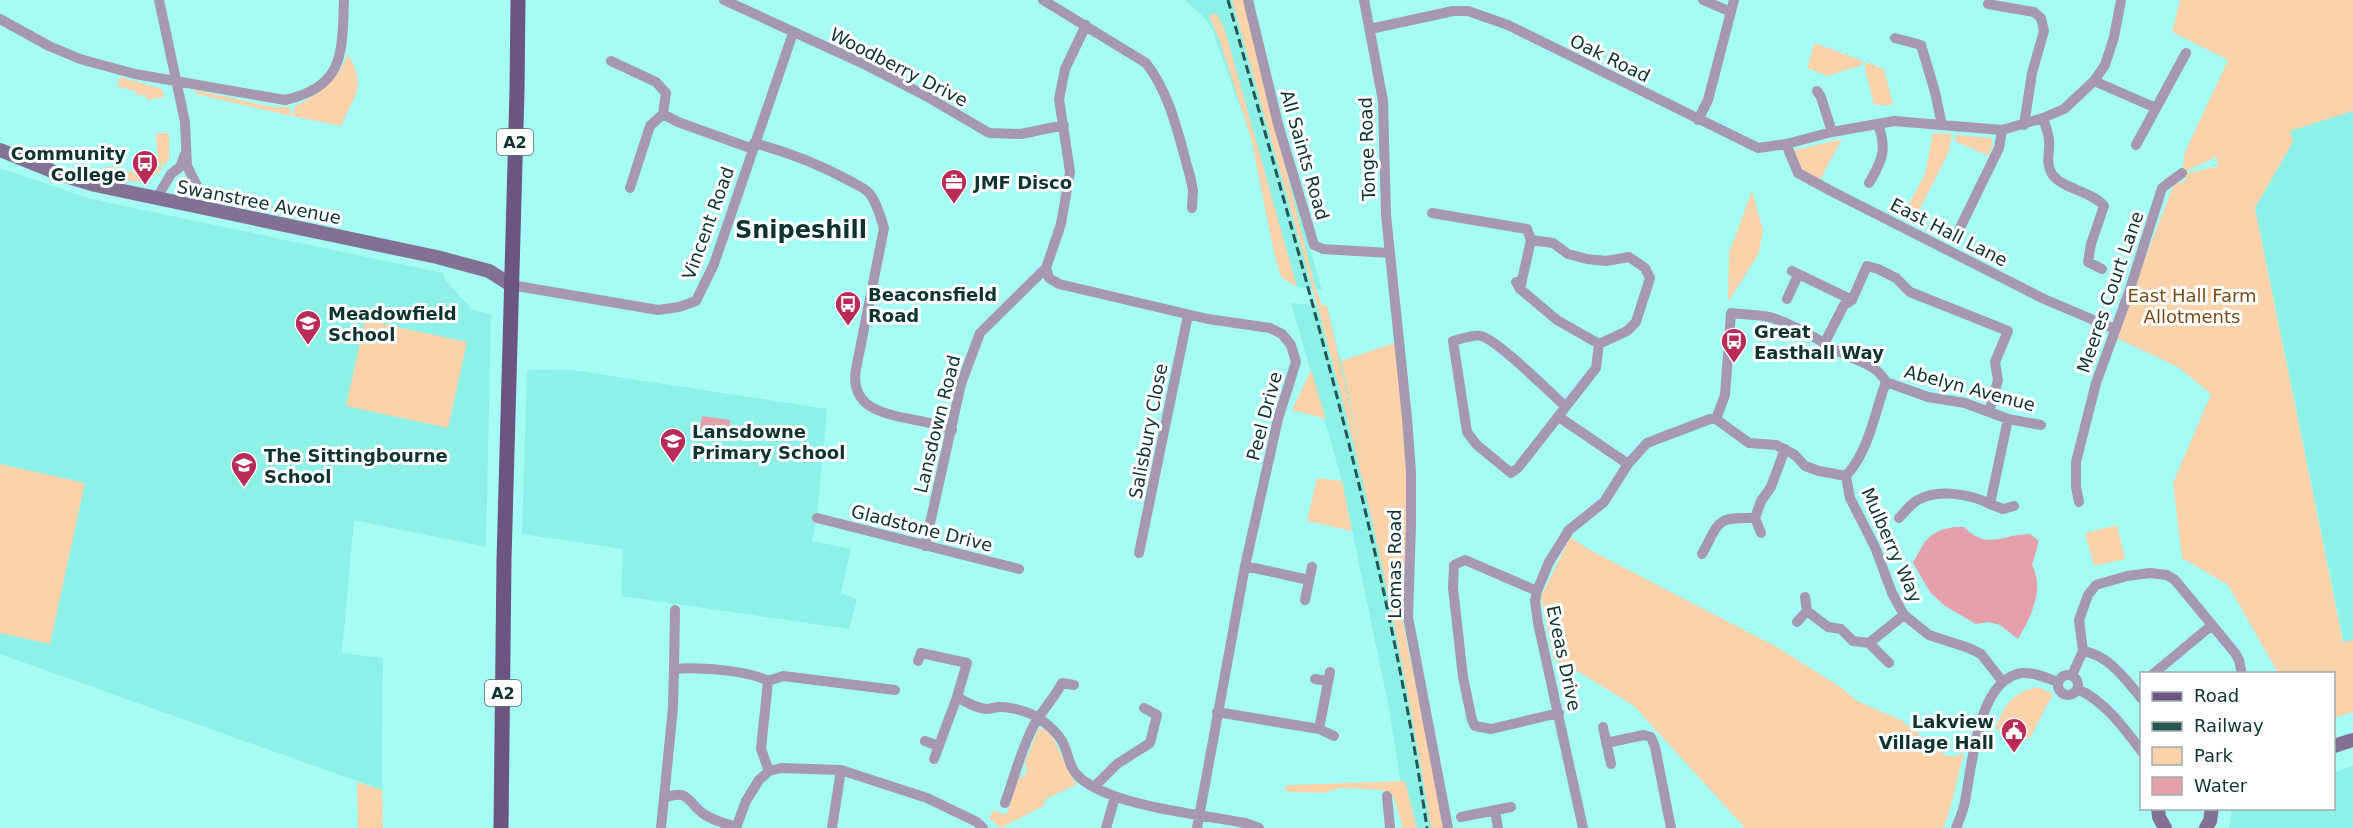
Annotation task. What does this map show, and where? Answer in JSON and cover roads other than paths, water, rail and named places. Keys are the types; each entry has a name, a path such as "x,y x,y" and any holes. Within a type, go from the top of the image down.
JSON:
{"main road":[{"name":"A2","path":"501,827 504,560 508,476 518,0"}],"street":[{"path":"159,0 185,122 185,154 197,186 194,207"},
{"path":"0,19 49,46 80,59 135,74 285,100 304,96 334,72 341,55 344,0"},
{"name":"Woodberry Drive","path":"724,0 866,65 926,96 989,133 1028,133 1064,125"},
{"path":"1043,0 1146,63 1158,78 1190,176 1192,208"},
{"name":"All Saints Road","path":"1248,0 1278,124 1314,245 1323,249 1389,253"},
{"name":"Tonge Road","path":"1364,0 1383,101 1386,215 1396,298"},
{"path":"1703,0 1731,12"},
{"path":"1698,120 1708,100 1734,0"},
{"name":"Oak Road","path":"1370,29 1454,11 1468,11 1508,25 1754,147 1786,144 1832,132 1893,121 2002,130 2043,118 2064,109 2094,81 2105,65 2114,37 2121,0"},
{"path":"1988,4 2034,12 2041,18 2044,31 2032,73 2024,125"},
{"name":"Lansdown Road","path":"925,546 961,384 980,333 1046,268 1061,224 1070,182 1059,99 1069,58 1086,25"},
{"path":"753,146 793,33"},
{"path":"1895,38 1921,45 1942,125"},
{"path":"2136,145 2186,54"},
{"path":"611,61 656,82 666,93 663,114 650,126 630,188"},
{"path":"2094,81 2156,108"},
{"path":"1817,91 1832,132"},
{"path":"663,114 678,123 753,146 792,153 823,166 868,191 878,206 884,228 854,378 855,388 860,399 875,410 952,430"},
{"path":"2043,118 2049,141 2047,161 2053,176 2097,198 2104,206 2091,244 2088,262 2102,269"},
{"path":"1869,183 1882,161 1884,140 1878,124"},
{"path":"1957,234 1999,148 2002,130"},
{"name":"East Hall Lane","path":"1786,144 1798,173 1887,219 1898,227 2044,299 2115,329"},
{"name":"Vincent Road","path":"511,285 658,310 679,307 696,301 714,264 753,146"},
{"name":"Swanstree Avenue","path":"0,150 62,175 156,199 437,257 489,271 511,285"},
{"path":"156,199 166,180 180,167 185,154"},
{"name":"Meeres Court Lane","path":"2079,502 2076,487 2076,462 2096,383 2129,292 2162,188 2182,173"},
{"path":"1432,213 1527,229 1531,240 1518,285 1557,320 1599,344"},
{"path":"1531,240 1553,243 1568,254 1587,259 1606,261 1629,257 1645,268 1650,278 1636,322 1627,331 1599,344"},
{"path":"1825,342 1844,305 1852,300 1867,266 1878,269 1896,278 1910,292 2008,331 1995,363 1998,380 1989,412"},
{"name":"Peel Drive","path":"1046,268 1048,278 1059,284 1188,315 1270,328 1287,339 1296,362 1278,419 1245,566 1197,828"},
{"path":"1787,299 1795,273 1852,300"},
{"name":"Lomas Road","path":"1396,298 1411,471 1408,617 1448,828"},
{"path":"1716,419 1725,395 1731,314 1770,317 1874,367 1886,382"},
{"name":"Salisbury Close","path":"1140,553 1188,315"},
{"path":"1565,406 1487,338 1479,335 1453,341 1467,432 1478,445 1510,473 1518,468 1596,368 1599,344"},
{"name":"Abelyn Avenue","path":"1846,476 1864,449 1886,382 1929,397 1965,403 2008,419 2041,425"},
{"path":"1559,417 1628,464"},
{"name":"Eveas Drive","path":"1583,828 1538,623 1535,602 1537,591 1549,562 1569,530 1604,502 1628,464 1647,443 1710,419 1716,419"},
{"name":"Mulberry Way","path":"1716,419 1749,443 1776,445 1795,455 1805,466 1846,476 1850,498 1875,547 1892,593 1904,615 1929,635 1970,648 1981,654 2004,682"},
{"path":"1990,504 2008,419"},
{"path":"1761,533 1755,518 1761,501 1771,487 1785,449"},
{"path":"1899,518 1917,500 1952,493 1982,500 2003,509 2014,506"},
{"path":"1702,554 1718,524 1730,517 1755,518"},
{"name":"Gladstone Drive","path":"817,518 1019,569"},
{"path":"1537,591 1465,560 1454,565 1455,604 1463,677 1475,726 1491,729 1559,713"},
{"path":"1245,566 1309,580"},
{"path":"1305,600 1312,567"},
{"path":"2072,675 2083,651 2079,620 2088,595 2096,585 2127,576 2150,573 2167,575 2192,600 2239,660 2242,672"},
{"path":"1805,597 1807,611 1828,627 1841,629 1853,641 1869,643 1889,663"},
{"path":"661,828 673,706 675,610"},
{"path":"1797,622 1807,611"},
{"path":"1869,643 1904,615"},
{"path":"2155,672 2211,625"},
{"path":"2083,651 2096,654 2138,686"},
{"path":"918,661 921,653 967,663 934,759"},
{"path":"674,669 693,667 729,671 768,681 783,676 794,676 895,690"},
{"path":"1956,828 1964,807 1974,751 1992,695 2004,682 2014,675 2023,673 2039,675 2058,682"},
{"path":"2064,675 2072,675 2078,682 2077,689 2069,695 2063,693 2058,689 2058,682 2064,675"},
{"path":"1315,679 1329,676 1319,729"},
{"path":"768,681 761,749 769,771"},
{"path":"1005,803 1031,729 1038,717 1053,700 1062,683 1074,685"},
{"path":"2077,689 2100,704 2140,750"},
{"path":"957,697 974,706 987,709 1010,708 1038,717 1063,742 1066,758 1075,774 1115,797 1259,828"},
{"path":"1094,787 1117,764 1150,742 1157,715 1144,708"},
{"path":"1217,712 1319,729 1334,736"},
{"path":"1603,727 1611,764"},
{"path":"1606,743 1644,735 1651,737 1671,828"},
{"path":"2335,746 2353,740"},
{"path":"925,741 939,746"},
{"path":"664,798 674,795 685,796 702,812 722,823 737,827 746,801 759,780 769,771 781,768 841,770 927,798 976,822 983,828"},
{"path":"832,828 841,770"},
{"path":"1387,796 1390,828"},
{"path":"1106,828 1115,797"},
{"path":"1461,817 1511,807"},
{"path":"2158,810 2165,828"},
{"path":"1495,811 1498,828"}],"water":[{"path":"702,416 730,420 729,433 700,429"},
{"path":"1954,527 1964,527 1980,538 1988,540 2030,534 2039,541 2032,565 2037,584 2035,603 2018,639 2000,625 1989,622 1976,624 1945,606 1930,592 1913,563 1932,535"}],"railway":[{"path":"1228,0 1314,308 1366,514 1410,723 1427,828"}],"place":[{"name":"Community College","path":"145,186"},
{"name":"JMF Disco","path":"954,205"},
{"name":"Beaconsfield Road","path":"848,327"},
{"name":"Meadowfield School","path":"308,346"},
{"name":"Great Easthall Way","path":"1734,364"},
{"name":"Lansdowne Primary School","path":"673,464"},
{"name":"The Sittingbourne School","path":"244,488"},
{"name":"Lakview Village Hall","path":"2014,754"}],"district":[{"name":"Snipeshill","path":"801,230"}],"park label":[{"name":"East Hall Farm Allotments","path":"2192,305"}]}
